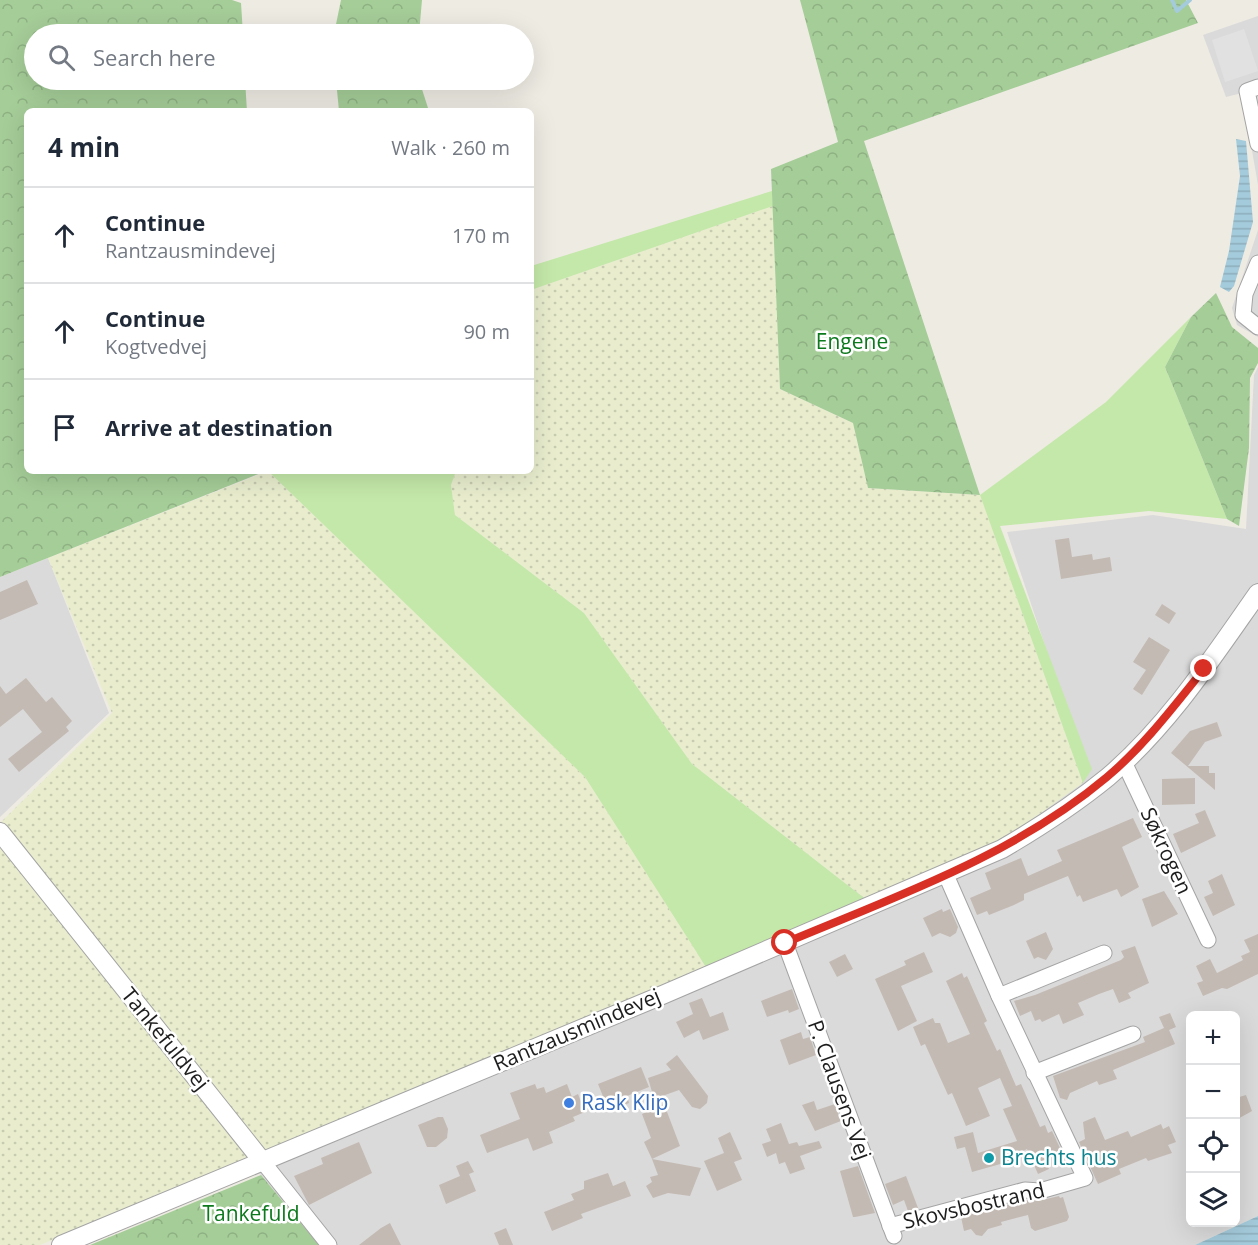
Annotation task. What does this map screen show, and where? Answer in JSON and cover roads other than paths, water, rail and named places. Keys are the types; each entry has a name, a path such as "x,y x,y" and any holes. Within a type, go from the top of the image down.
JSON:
{"street":[{"path":"1258,87 1247,90 1258,144"},
{"path":"1258,263 1245,294 1243,315 1258,327"},
{"name":"Rantzausmindevej","path":"61,1245 946,875 1022,838 1124,762 1204,669 1258,594"},
{"name":"Søkrogen","path":"1124,762 1208,940"},
{"name":"Tankefuldvej","path":"0,832 329,1245"},
{"name":"Skovsbostrand","path":"892,1231 1025,1190 1040,1191 1085,1178 999,996 946,875"},
{"name":"P. Clausens Vej","path":"785,943 892,1231"},
{"path":"999,996 1104,953"},
{"path":"1035,1073 1133,1034"}],"water":[{"path":"1236,139 1246,141 1253,222 1234,286 1229,292 1220,287 1229,251 1240,176"},
{"path":"1258,1216 1258,1245 1195,1245 1234,1227 1240,1227 1240,1224"}],"waterway":[{"path":"1172,0 1177,11 1190,0"}],"place":[{"name":"Rask Klip","path":"569,1103"},
{"name":"Brechts hus","path":"989,1158"}],"park label":[{"name":"Engene","path":"852,342"},
{"name":"Tankefuld","path":"251,1214"}]}
